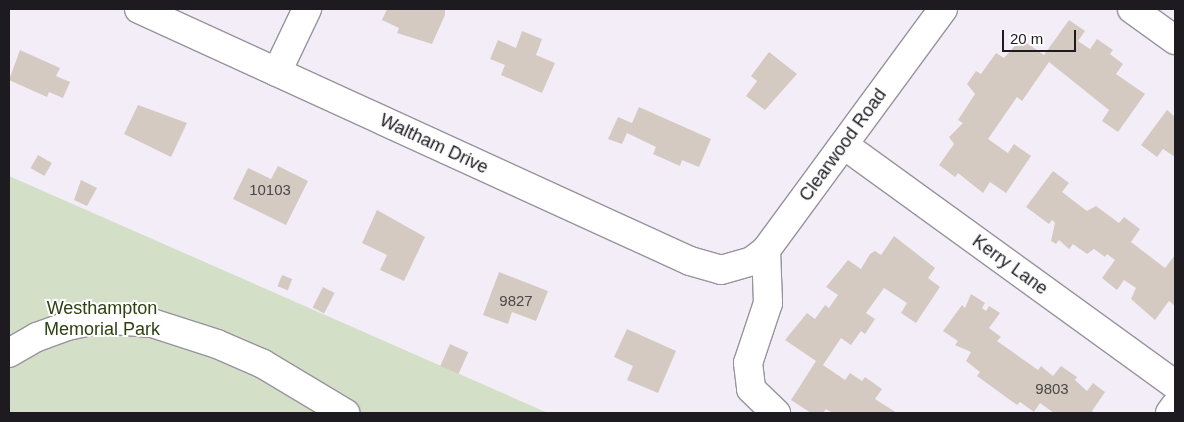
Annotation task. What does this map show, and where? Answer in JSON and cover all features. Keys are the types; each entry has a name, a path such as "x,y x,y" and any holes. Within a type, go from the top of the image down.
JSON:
{"street":[{"name":"Waltham Drive","path":"139,9 690,260 721,270 732,269"},
{"path":"277,72 307,9"},
{"name":"Clearwood Road","path":"732,269 766,250 943,9"},
{"path":"1132,9 1175,40"},
{"name":"Kerry Lane","path":"844,144 1175,385"},
{"path":"766,250 768,303 748,364 751,388 776,413"},
{"path":"9,353 36,337 67,326 100,319 152,323 217,344 263,364 345,413"},
{"path":"1170,413 1175,406"}],"green space":[{"name":"Westhampton Memorial Park","path":"9,176 548,413 9,413"}],"building":[{"path":"387,9 445,9 445,15 432,44 397,33 399,28 382,20"},
{"path":"1069,20 1085,31 1078,41 1090,49 1097,39 1113,50 1110,54 1123,64 1116,74 1145,94 1118,132 1102,121 1109,110 1049,62 1022,101 1017,97 988,139 1008,153 1014,144 1031,156 1006,193 990,182 983,193 958,173 955,177 939,165 954,144 949,137 963,123 958,120 975,94 967,84 976,71 981,74 996,53 1004,58 1021,39 1044,55"},
{"path":"522,31 542,39 536,55 555,63 542,93 501,75 505,65 490,59 498,40 516,48"},
{"path":"20,50 60,68 56,76 70,82 63,98 49,92 47,97 9,80"},
{"path":"769,52 797,74 765,110 746,96 757,81 751,76"},
{"path":"138,105 187,123 171,157 124,134"},
{"path":"639,107 711,139 699,167 682,160 680,166 653,154 656,147 627,133 622,144 608,139 618,117 632,123"},
{"path":"1167,110 1175,117 1175,157 1163,149 1157,157 1141,145"},
{"path":"38,155 52,163 44,176 30,168"},
{"path":"278,166 308,181 286,225 233,199 248,168 271,179"},
{"path":"1053,171 1069,183 1062,192 1087,211 1096,206 1119,223 1124,217 1140,229 1131,242 1165,268 1175,255 1175,306 1169,301 1155,320 1131,299 1136,288 1124,280 1117,290 1102,278 1115,260 1107,254 1105,257 1094,249 1087,254 1073,244 1069,249 1059,240 1056,244 1051,241 1055,223 1052,220 1049,224 1026,207"},
{"path":"81,180 97,188 87,206 74,200"},
{"path":"377,210 425,237 404,281 380,270 387,255 362,243"},
{"path":"894,236 935,268 928,278 940,287 916,323 901,313 907,303 884,288 866,313 875,319 865,334 861,331 851,345 841,338 823,365 845,380 850,373 862,381 865,377 882,389 875,399 897,413 832,413 826,409 823,413 811,413 791,400 816,361 785,340 807,313 815,319 825,305 829,308 838,295 826,287 848,260 861,269 870,254 875,251 881,255"},
{"path":"499,272 548,291 536,321 512,312 508,324 483,315"},
{"path":"282,275 292,279 288,290 278,286"},
{"path":"323,287 335,293 324,313 313,307"},
{"path":"971,294 985,303 982,308 986,311 989,306 1000,313 989,328 1001,337 997,341 1038,370 1041,366 1053,376 1061,366 1077,377 1075,380 1087,391 1093,383 1105,392 1092,411 1095,413 1054,413 1040,403 1034,412 1020,402 1017,405 977,376 980,372 966,361 971,352 955,345 958,341 943,331 962,305 965,308"},
{"path":"627,329 676,351 658,393 627,380 633,366 614,357"},
{"path":"450,344 468,352 459,374 440,366"}]}
